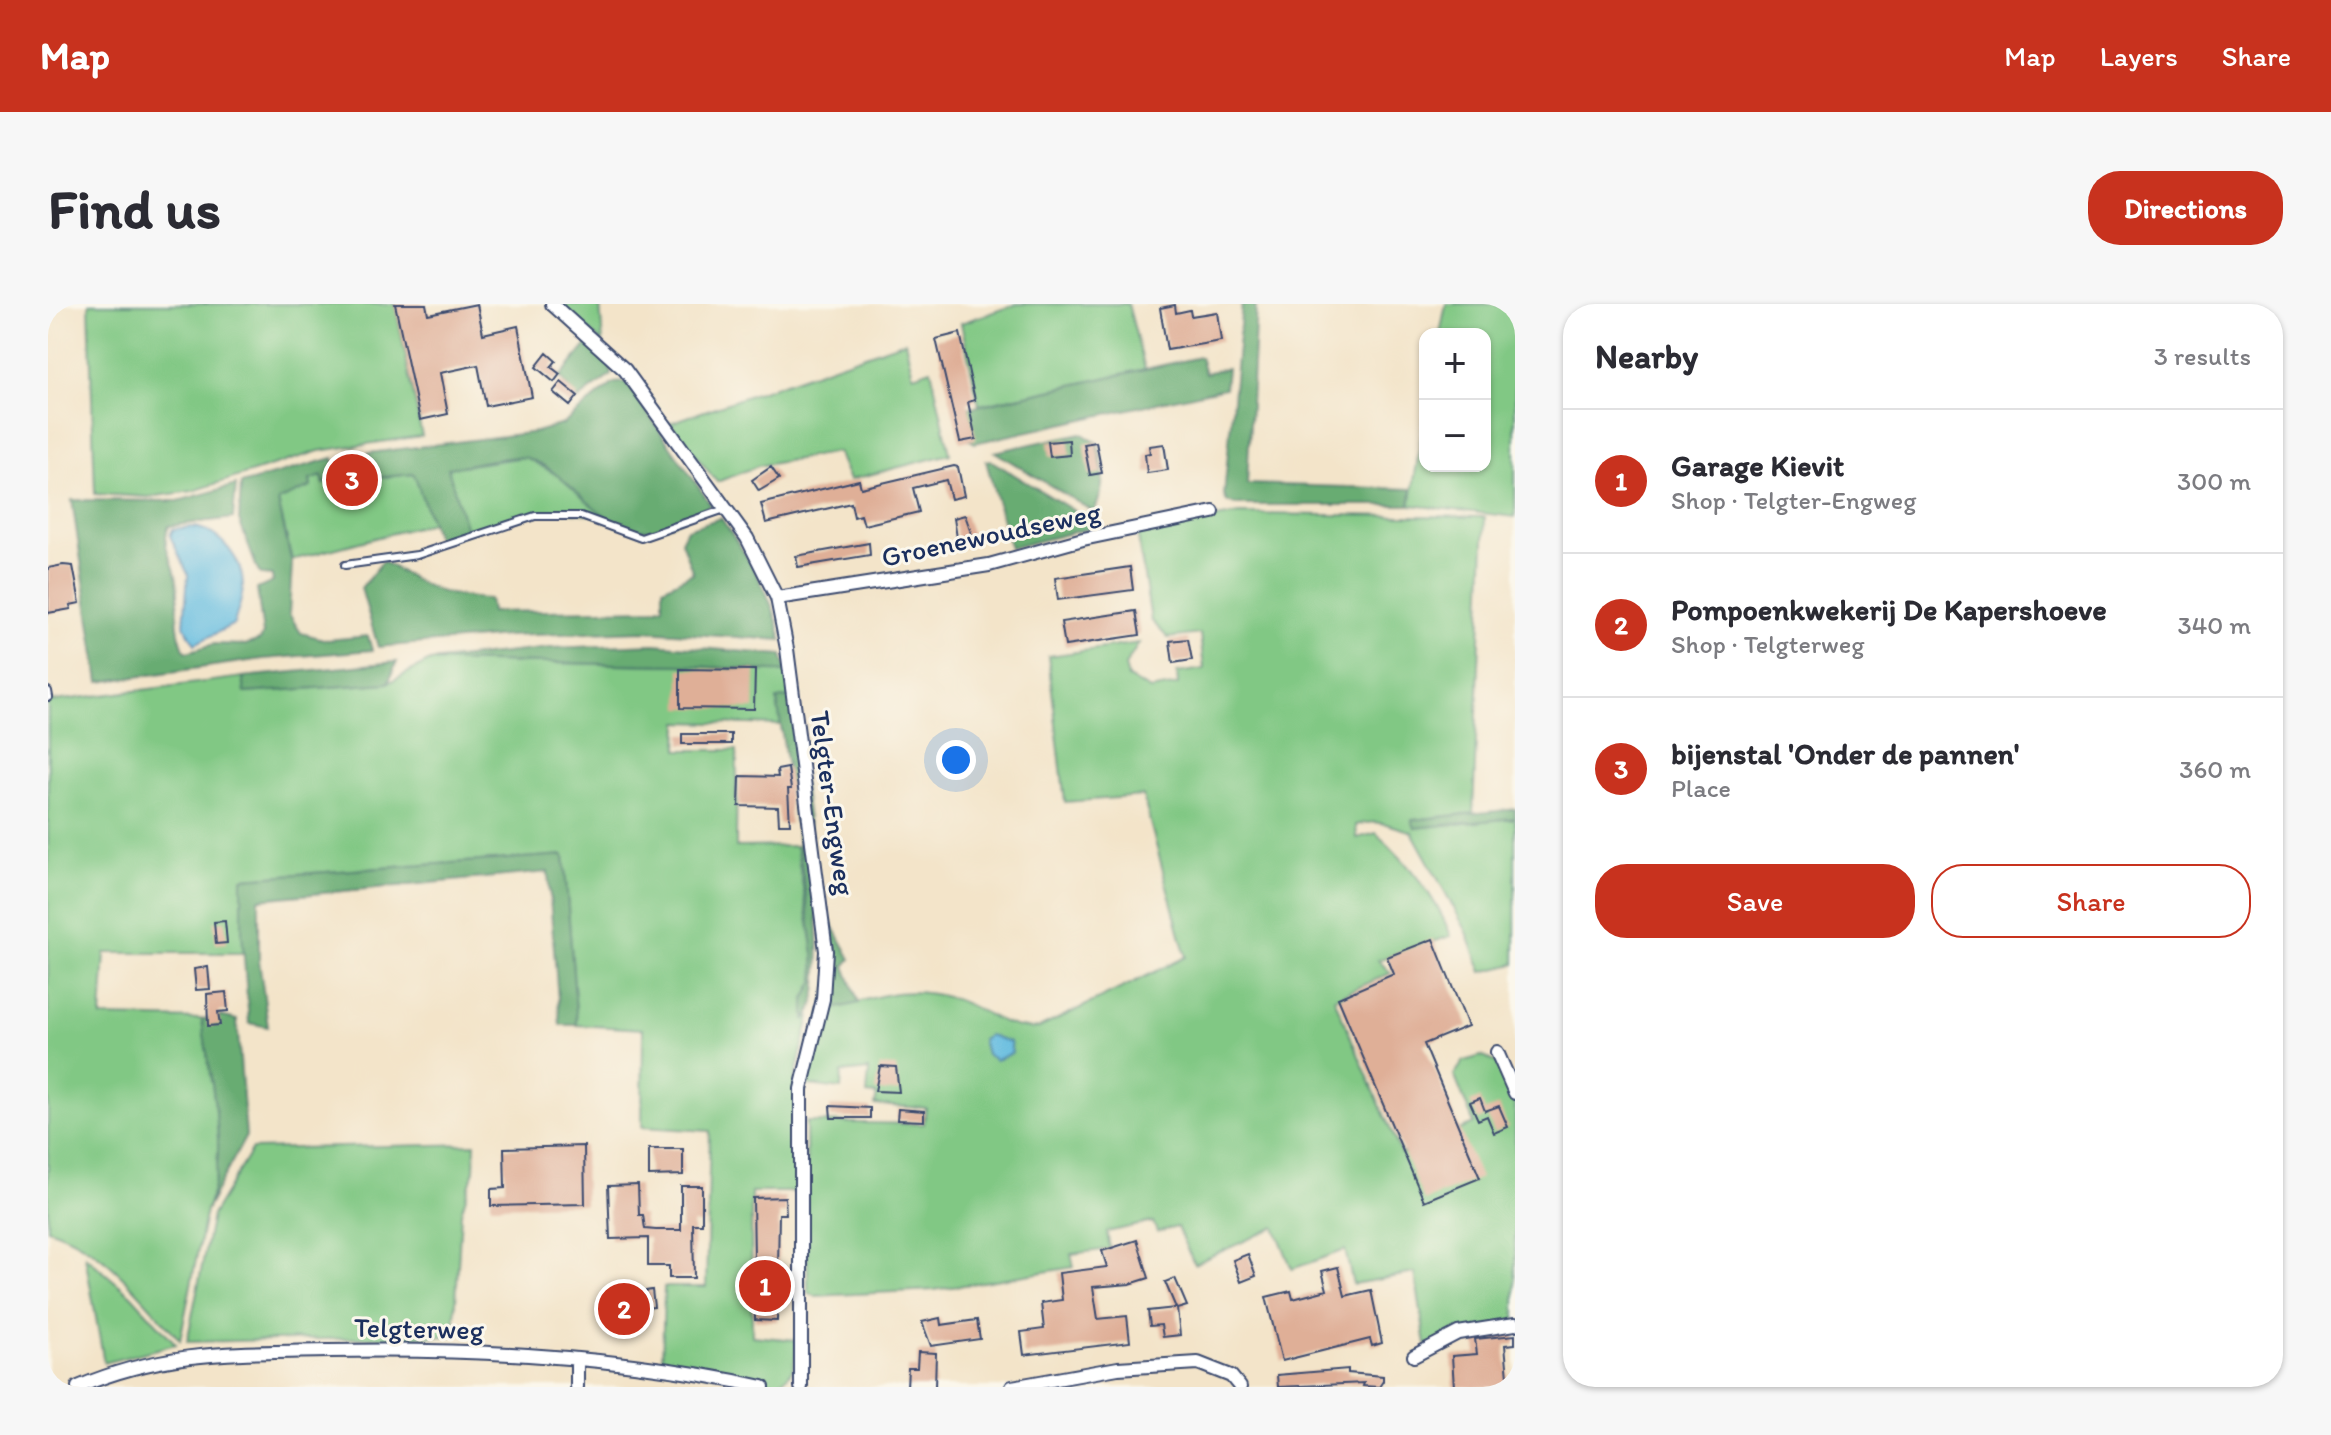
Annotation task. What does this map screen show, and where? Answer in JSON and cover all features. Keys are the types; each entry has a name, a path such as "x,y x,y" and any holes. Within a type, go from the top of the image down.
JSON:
{"street":[{"name":"Telgter-Engweg","path":"552,304 625,370 747,538 777,598 787,649 825,936 823,999 801,1089 801,1387"},
{"name":"Groenewoudseweg","path":"777,598 989,565 1083,539 1213,512"},
{"path":"1497,1052 1515,1093"},
{"path":"1414,1356 1458,1333 1515,1324"},
{"name":"Telgterweg","path":"78,1387 127,1368 184,1356 450,1349 654,1369 763,1387"},
{"path":"577,1361 577,1387"},
{"path":"1012,1387 1047,1384 1118,1368 1198,1363 1231,1376 1240,1387"}],"lane":[{"path":"345,565 417,555 535,516 581,516 641,538 725,509"}],"green space":[{"path":"89,304 395,304 422,436 319,451 193,491 149,497 95,494"},
{"path":"560,304 600,304 603,343"},
{"path":"1017,304 1128,304 1145,369 979,405 961,323"},
{"path":"1242,304 1256,304 1247,484 1412,489 1410,505 1237,505 1227,502 1224,495"},
{"path":"1446,304 1515,304 1515,517 1410,505 1419,451 1419,472 1491,472 1491,328 1441,328"},
{"path":"905,341 913,375 931,369 950,454 849,480 837,452 758,466 717,482 670,423"},
{"path":"588,343 610,362 611,375 578,400 560,377"},
{"path":"1200,357 1205,373 1227,368 1225,388 975,443 970,440 963,409"},
{"path":"626,382 711,505 661,527 635,529 603,514 543,466 521,457 501,459 448,468 467,533 438,542 414,474 373,478 368,453 536,432 563,424 614,383"},
{"path":"1081,433 1097,443 1101,461 1102,486 1094,512 995,452"},
{"path":"525,457 564,479 608,518 552,512 520,516 467,533 447,468"},
{"path":"333,458 338,479 324,484 322,476 310,480 311,487 278,501 292,564 289,614 301,633 327,640 368,636 372,650 263,659 99,682 72,500 178,501 236,485 233,518 169,526 166,540 176,573 178,621 184,649 187,652 214,644 245,645 260,640 263,634 257,589 273,582 272,576 262,575 258,571 239,520 241,484"},
{"path":"990,460 1099,526 1010,548 986,461"},
{"path":"414,474 431,523 292,560 278,501 311,486 309,480 322,476 324,484 338,479 344,495 375,487 373,478"},
{"path":"1240,514 1485,517 1473,813 1412,820 1416,828 1515,818 1515,964 1482,972 1466,930 1412,832 1384,824 1364,823 1356,825 1357,838 1376,833 1399,856 1429,893 1451,936 1378,960 1391,973 1334,998 1401,1154 1474,1124 1454,1075 1464,1061 1481,1056 1498,1063 1515,1103 1515,1319 1426,1345 1415,1273 1353,1284 1345,1250 1292,1269 1275,1227 1194,1264 1177,1227 1157,1232 1153,1222 1107,1232 1110,1249 1071,1254 1074,1267 934,1290 815,1296 808,1292 806,1122 924,1124 926,1108 875,1105 877,1095 867,1094 869,1070 842,1073 841,1089 808,1085 822,1012 886,995 916,992 951,998 1005,1023 1039,1028 1186,957 1143,796 1065,802 1048,656 1139,643 1125,666 1128,678 1150,690 1178,685 1177,673 1204,669 1200,634 1168,638 1151,620 1137,531"},
{"path":"721,518 750,561 765,591 782,640 643,631 506,636 378,647 361,588 383,561 433,589 489,599 491,612 655,609 663,606 663,588 693,573 681,541 687,529"},
{"path":"654,644 782,655 787,672 680,665 430,661 550,648"},
{"path":"430,661 680,665 787,672 791,697 777,699 781,725 679,722 678,750 737,750 736,847 796,846 814,953 815,980 805,999 806,1019 810,1016 795,1078 798,1192 751,1192 752,1336 796,1340 792,1371 777,1383 662,1367 664,1287 706,1287 710,1131 642,1127 643,1029 577,1025 564,855 243,878 243,953 105,953 101,1017 202,1019 216,1116 217,1164 180,1340 105,1261 69,1237 48,1229 48,702 243,677 246,693 388,683"},
{"path":"397,662 388,683 245,693 243,677"},
{"path":"791,697 818,919 815,1000 805,1019 805,999 815,980 814,953 777,699"},
{"path":"1515,809 1515,818 1415,828 1412,820"},
{"path":"564,855 577,1025 560,1025 548,872 259,899 259,960 268,1027 249,1023 242,932 242,878"},
{"path":"831,922 851,959 845,966 859,1003 822,1012 830,977"},
{"path":"221,1016 237,1020 246,1136 206,1210 214,1187 218,1140 202,1019"},
{"path":"475,1144 474,1170 461,1213 454,1336 187,1342 212,1215 252,1149"},
{"path":"85,1256 131,1295 176,1344 104,1363"}],"water":[{"path":"195,527 213,535 229,549 239,567 243,587 234,624 195,644 184,625 188,574 170,536 173,529"},
{"path":"989,1035 1010,1042 1012,1053 996,1060 986,1054 982,1039"}],"building":[{"path":"395,304 426,304 428,314 477,304 483,334 518,326 532,397 486,406 478,365 440,373 448,414 420,420"},
{"path":"1175,305 1176,313 1190,310 1191,316 1217,312 1221,341 1167,350 1160,308"},
{"path":"960,333 975,400 968,402 976,439 960,442 936,339"},
{"path":"547,353 556,361 551,367 560,374 554,382 536,367"},
{"path":"561,382 578,396 570,406 553,392"},
{"path":"1069,440 1070,455 1050,457 1048,442"},
{"path":"1096,442 1102,473 1090,475 1084,444"},
{"path":"1164,444 1168,470 1147,473 1145,454 1150,453 1149,446"},
{"path":"771,467 779,479 759,491 752,480"},
{"path":"958,467 964,496 951,499 946,480 913,488 919,512 864,525 861,515 854,517 851,503 766,523 761,504 859,480 861,488"},
{"path":"965,515 972,535 957,538 954,518"},
{"path":"869,543 870,555 798,567 796,556"},
{"path":"73,566 80,603 70,605 71,609 48,613 48,568"},
{"path":"1130,567 1133,590 1058,600 1055,578"},
{"path":"1136,611 1140,635 1065,646 1061,622"},
{"path":"1188,639 1192,660 1173,663 1170,641"},
{"path":"680,669 755,670 754,709 680,708"},
{"path":"682,734 731,734 731,744 682,744"},
{"path":"788,768 790,824 779,824 778,807 739,806 740,776 778,777 777,770"},
{"path":"225,921 227,943 216,944 214,922"},
{"path":"1433,939 1468,1026 1424,1044 1480,1178 1424,1201 1338,998 1394,974 1387,957"},
{"path":"208,967 210,989 196,990 194,969"},
{"path":"226,992 228,1011 218,1012 220,1025 208,1026 207,994"},
{"path":"880,1066 896,1067 899,1092 875,1091"},
{"path":"1480,1098 1485,1111 1499,1106 1508,1127 1494,1133 1487,1116 1478,1120 1470,1102"},
{"path":"830,1106 870,1108 870,1118 831,1118"},
{"path":"898,1109 924,1111 924,1121 897,1120"},
{"path":"584,1146 585,1204 491,1206 491,1189 505,1188 504,1148"},
{"path":"649,1149 683,1149 683,1175 649,1176"},
{"path":"638,1185 639,1215 643,1215 645,1229 656,1230 681,1230 681,1186 702,1186 702,1224 693,1224 694,1278 669,1278 669,1266 648,1266 648,1238 610,1239 608,1186"},
{"path":"785,1197 786,1214 779,1214 777,1321 755,1320 753,1198"},
{"path":"1137,1240 1149,1278 1130,1284 1093,1287 1098,1319 1127,1316 1130,1342 1024,1355 1021,1332 1044,1329 1041,1303 1062,1300 1059,1273 1107,1267 1102,1251"},
{"path":"1248,1254 1256,1276 1241,1282 1233,1260"},
{"path":"1338,1267 1345,1296 1371,1290 1382,1343 1372,1346 1370,1339 1282,1361 1266,1297 1291,1291 1293,1299 1327,1290 1322,1271"},
{"path":"1175,1278 1187,1306 1177,1309 1180,1335 1163,1337 1161,1325 1150,1326 1148,1311 1176,1308 1165,1282"},
{"path":"652,1290 654,1307 632,1309 633,1319 618,1320 617,1296"},
{"path":"940,1318 941,1325 977,1320 980,1339 931,1346 922,1322"},
{"path":"1515,1335 1515,1344 1505,1345 1509,1387 1454,1387 1452,1356 1477,1354 1475,1339"},
{"path":"918,1352 936,1353 935,1387 907,1387 908,1368 917,1368"},
{"path":"1348,1369 1348,1373 1383,1376 1383,1381 1379,1387 1363,1386 1364,1383 1278,1387 1277,1375"}],"place":[{"name":"bijenstal 'Onder de pannen'","path":"352,480"},
{"name":"Garage Kievit","path":"765,1286"},
{"name":"Pompoenkwekerij De Kapershoeve","path":"624,1309"}]}
